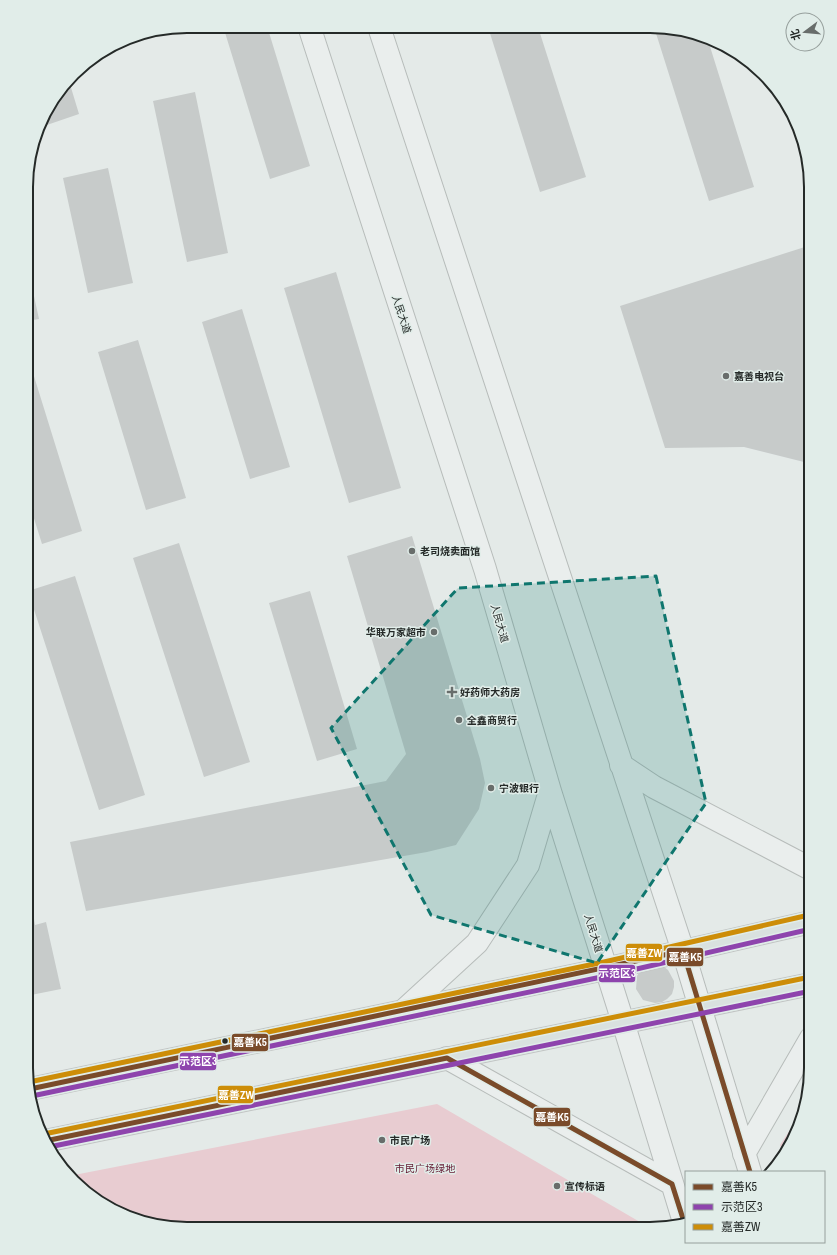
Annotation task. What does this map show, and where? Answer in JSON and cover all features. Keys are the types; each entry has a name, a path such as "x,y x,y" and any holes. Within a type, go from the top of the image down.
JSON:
{"main road":[{"name":"人民大道","path":"311,33 485,569 550,791 683,1218"},
{"path":"381,33 622,765 682,951 747,1163"},
{"path":"622,765 654,787 804,865"},
{"path":"403,1011 477,943 528,865 550,791"},
{"path":"34,1088 605,969 804,924"},
{"path":"51,1140 804,985"},
{"path":"747,1163 804,1052"},
{"path":"447,1058 672,1184"}],"highlighted area":[{"path":"656,576 706,803 597,963 431,915 331,728 458,588"}],"green space":[{"name":"市民广场绿地","path":"437,1104 640,1222 177,1222 147,1217 119,1206 93,1190 76,1175"},
{"path":"792,1126 781,1148 780,1145"}],"building":[{"path":"225,33 269,33 310,166 270,179"},
{"path":"490,33 540,33 586,177 540,192"},
{"path":"656,33 690,38 710,45 754,187 709,201"},
{"path":"71,86 79,114 46,125 59,102"},
{"path":"195,92 228,253 187,262 153,101"},
{"path":"108,168 133,283 88,293 63,178"},
{"name":"嘉善电视台","path":"804,247 804,462 744,447 665,448 620,306"},
{"path":"336,272 401,488 349,503 284,288"},
{"path":"33,292 39,319 33,320"},
{"path":"242,309 290,467 250,479 202,322"},
{"path":"138,340 186,498 146,510 98,352"},
{"path":"33,373 82,531 42,544 33,515"},
{"path":"412,536 480,759 485,783 479,809 456,845 427,852 86,911 70,842 386,781 406,754 347,556"},
{"path":"179,543 250,762 204,777 133,558"},
{"path":"75,576 145,795 99,810 33,606 33,589"},
{"path":"310,591 357,749 317,761 269,603"},
{"path":"33,913 35,925 46,922 61,989 33,995"},
{"path":"663,966 668,970 674,981 672,994 662,1002 655,1003 643,1000 636,989 637,976 640,971"}],"transit line":[{"name":"嘉善ZW","path":"33,1081 604,962 804,916"},
{"name":"示范区3","path":"35,1095 606,976 804,931"},
{"name":"嘉善K5","path":"34,1088 683,951 750,1171"},
{"name":"嘉善ZW","path":"48,1133 804,978"},
{"name":"示范区3","path":"55,1146 804,992"},
{"name":"嘉善K5","path":"51,1140 447,1058 672,1184 683,1218"}],"place":[{"name":"嘉善电视台","path":"726,376"},
{"name":"老司烧卖面馆","path":"412,551"},
{"name":"华联万家超市","path":"434,632"},
{"name":"好药师大药房","path":"452,692"},
{"name":"全鑫商贸行","path":"459,720"},
{"name":"宁波银行","path":"491,788"},
{"name":"市民广场","path":"382,1140"},
{"name":"宣传标语","path":"557,1186"}]}
